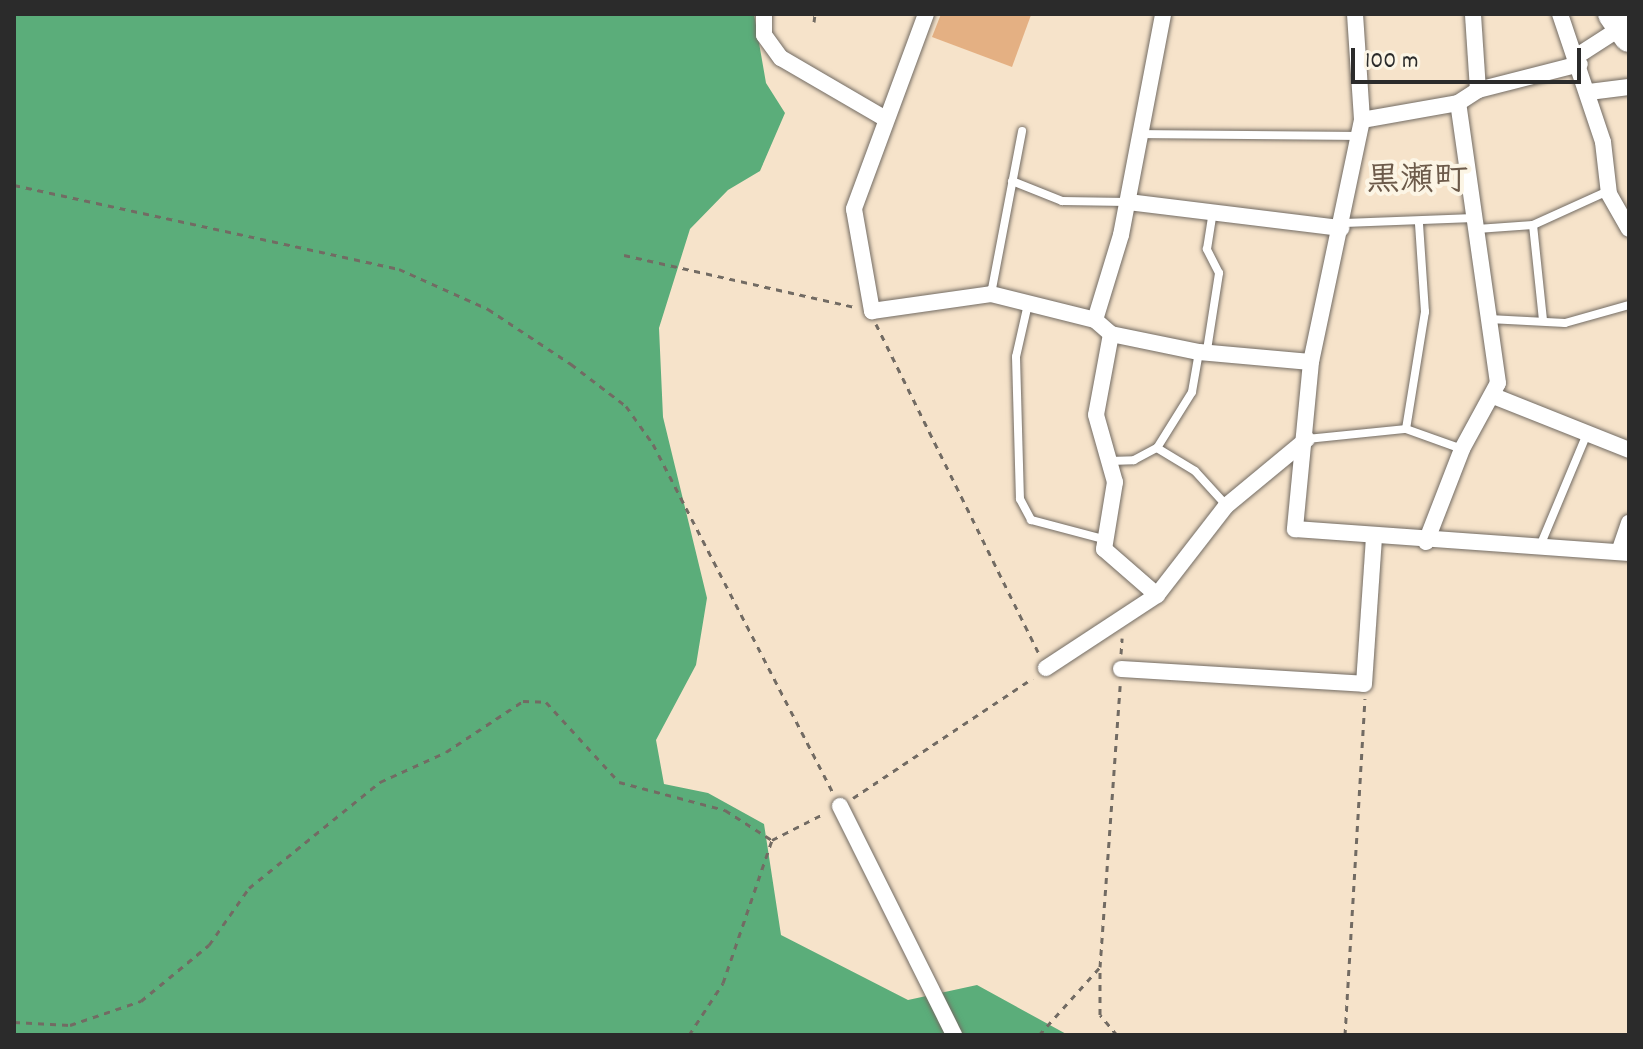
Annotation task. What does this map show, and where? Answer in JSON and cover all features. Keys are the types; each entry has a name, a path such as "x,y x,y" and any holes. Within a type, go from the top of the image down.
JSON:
{"street":[{"path":"764,14 764,35 781,58 884,118"},
{"path":"926,14 884,118 854,209 872,311 991,294 1095,320 1111,334 1203,351 1311,362"},
{"path":"1095,320 1128,202 1137,134 1163,14"},
{"path":"1355,14 1360,128 1311,362 1307,439 1295,529 1374,539 1624,553 1629,523"},
{"path":"1473,14 1478,90"},
{"path":"1560,14 1589,92 1610,190 1629,229"},
{"path":"1360,128 1458,103 1478,90 1579,60 1623,23"},
{"path":"1589,92 1629,87"},
{"path":"1426,542 1462,449 1496,397 1488,319 1471,224 1458,103"},
{"path":"1128,202 1342,225"},
{"path":"1111,334 1096,415 1115,482 1103,539 1104,549 1157,595"},
{"path":"1496,397 1586,436 1629,450"},
{"path":"1046,668 1157,595 1226,506 1307,439"},
{"path":"1121,669 1364,684 1374,539"},
{"path":"840,806 954,1035"}],"lane":[{"path":"1137,134 1360,128"},
{"path":"991,294 1022,131"},
{"path":"1012,181 1062,201 1128,202"},
{"path":"1342,225 1533,225 1610,190"},
{"path":"1108,461 1134,460 1157,448 1192,392 1219,273 1207,249 1214,209"},
{"path":"1406,429 1425,312 1419,223"},
{"path":"1533,225 1543,320"},
{"path":"1028,304 1016,357 1020,499 1031,520 1103,539"},
{"path":"1488,319 1565,323 1629,305"},
{"path":"1307,439 1406,429 1462,449"},
{"path":"1539,549 1586,436"},
{"path":"1157,448 1195,471 1226,506"}],"path":[{"path":"814,22 815,14"},
{"path":"14,185 399,269 488,309 571,364 626,406 653,444 840,806"},
{"path":"624,255 872,311 1046,668 840,806 772,840 723,983 689,1035"},
{"path":"1117,1035 1100,1015 1100,967 1122,617"},
{"path":"1345,1035 1364,684"},
{"path":"14,1022 70,1025 141,1001 209,945 249,888 380,782 446,752 523,701 546,702 619,782 725,810 772,840"},
{"path":"1039,1035 1100,967"}],"green space":[{"path":"14,14 754,14 766,83 785,113 760,171 728,190 690,229 659,328 663,417 707,598 696,665 656,740 664,784 708,793 764,824 781,935 908,1000 977,985 1068,1035 14,1035"}],"building":[{"path":"941,14 1031,15 1012,67 932,37"}],"district":[{"name":"黒瀬町","path":"1417,183"}]}
